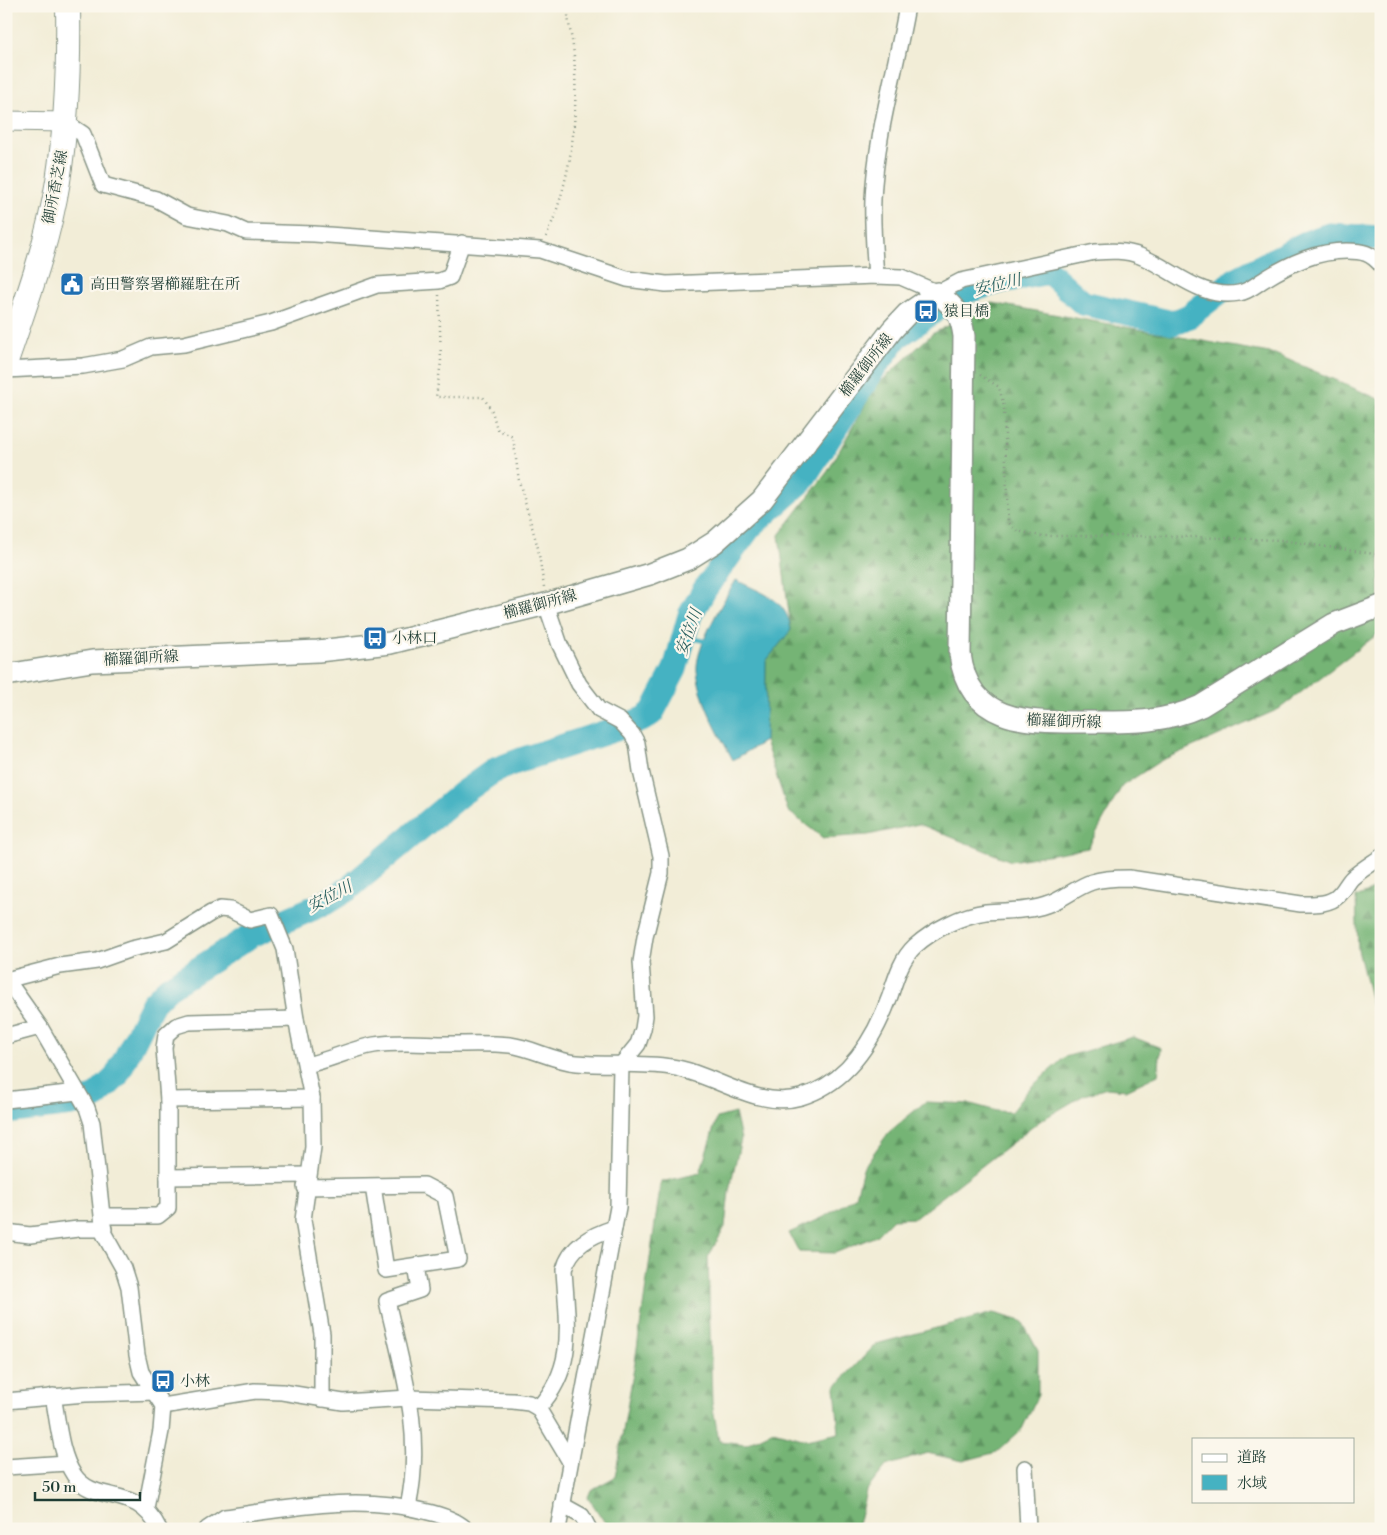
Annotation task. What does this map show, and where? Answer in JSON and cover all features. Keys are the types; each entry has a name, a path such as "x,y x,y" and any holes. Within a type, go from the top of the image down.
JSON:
{"main road":[{"name":"御所香芝線","path":"6,362 43,246 58,183 66,122 69,59 68,6"},
{"name":"櫛羅御所線","path":"6,675 92,661 352,648 390,643 546,604 650,574 688,558 715,542 762,500 892,330 907,314 947,300 962,322 964,336 960,654 966,683 974,694 992,708 1011,717 1042,722 1136,722 1175,716 1201,706 1334,624 1381,606"}],"street":[{"path":"876,276 872,231 873,197 884,114 907,6"},
{"path":"6,121 66,122 83,134 103,185 156,199 187,216 228,224 246,232 462,243 540,250 627,279 666,284 876,276 902,277 947,300 961,281 1095,252 1112,251 1140,256 1187,282 1217,293 1248,291 1277,272 1321,252 1363,252 1374,256 1381,264"},
{"path":"6,370 83,366 124,359 151,347 184,344 271,323 377,285 440,281 450,277 462,243"},
{"path":"546,604 560,644 578,684 599,710 620,721 632,734 636,743 644,787 660,844 661,873 645,936 641,962 645,1016 643,1029 638,1044 621,1065 620,1182 614,1228 569,1460 558,1529"},
{"path":"306,1065 330,1060 374,1045 510,1045 556,1060 577,1063 671,1067 690,1071 752,1095 776,1099 797,1098 818,1092 837,1081 852,1066 878,1022 906,957 915,946 951,923 966,916 985,912 1043,906 1056,902 1091,882 1109,878 1129,878 1301,904 1316,904 1329,902 1339,896 1346,884 1357,873 1381,857"},
{"path":"146,1508 162,1431 163,1406 156,1392 141,1372 137,1354 130,1287 123,1268 104,1234 96,1141 87,1108 40,1027 6,980 60,966 97,961 131,949 166,941 220,909 230,910 250,920 271,915 285,949 296,1019 312,1098 313,1147 302,1220 322,1334 322,1399"},
{"path":"6,1232 30,1235 104,1222 158,1216 168,1208 168,1100 164,1048 166,1035 176,1026 196,1021 296,1019"},
{"path":"6,1036 40,1027"},
{"path":"6,1100 76,1092"},
{"path":"168,1100 312,1098"},
{"path":"168,1176 307,1181 373,1186 424,1186 445,1196 458,1260 386,1270 373,1186"},
{"path":"538,1408 557,1383 568,1347 564,1270 567,1258 587,1240 614,1228"},
{"path":"408,1507 413,1482 415,1455 414,1427 387,1301 420,1290 416,1266"},
{"path":"163,1406 255,1391 282,1392 322,1399 361,1402 409,1398 513,1401 538,1408 569,1460"},
{"path":"6,1401 53,1396 156,1392"},
{"path":"53,1396 67,1463 75,1477 86,1486 100,1493 133,1500 146,1508 159,1529"},
{"path":"6,1467 67,1463"},
{"path":"1025,1468 1028,1529"},
{"path":"207,1529 225,1517 357,1502 408,1507 448,1518 466,1529"},
{"path":"562,1505 582,1516 589,1529"}],"path":[{"path":"540,250 554,218 570,152 576,114 574,56 568,6"},
{"path":"440,281 441,362 436,398 484,397 492,411 497,429 512,437 519,481 538,548 546,604"},
{"path":"964,364 999,387 1004,407 1008,522 1018,531 1041,536 1162,536 1281,540 1381,555"}],"green space":[{"path":"992,303 1275,354 1381,400 1379,633 1279,709 1160,761 1122,786 1088,848 1011,861 919,824 868,835 823,838 788,811 765,741 766,661 791,630 779,535 828,471 875,387 932,334"},
{"path":"1381,887 1381,1041 1358,950 1356,897"},
{"path":"1133,1037 1161,1048 1158,1075 1126,1090 1107,1088 1084,1095 1040,1121 915,1218 893,1219 876,1236 835,1253 799,1252 789,1233 824,1217 856,1196 863,1168 889,1132 925,1102 971,1104 997,1111 1011,1112 1029,1089 1065,1057"},
{"path":"735,1113 741,1139 729,1191 725,1227 708,1257 712,1403 719,1441 746,1444 773,1431 806,1440 839,1433 835,1387 876,1344 993,1313 1022,1321 1038,1351 1038,1395 1022,1429 997,1452 963,1461 927,1453 886,1466 866,1491 857,1529 609,1529 588,1497 591,1490 615,1477 635,1362 661,1182 700,1173 717,1118"}],"water":[{"path":"736,580 763,593 778,604 789,619 791,630 766,661 765,741 733,760 706,706 697,671 700,650 705,637"}],"waterway":[{"name":"安位川","path":"6,1112 72,1104 94,1098 116,1077 153,1003 168,988 252,935 325,903 348,889 461,794 495,770 616,729 643,719 652,713 675,669 690,615 705,589 750,527 801,482 872,371 897,337 960,293 1002,281 1049,272 1083,303 1173,323 1189,316 1235,280 1306,243 1329,235 1381,238"},
{"path":"684,636 708,642"}],"place":[{"name":"高田警察署櫛羅駐在所","path":"72,284"},
{"name":"猿目橋","path":"926,311"},
{"name":"小林口","path":"375,638"},
{"name":"小林","path":"163,1381"}]}
